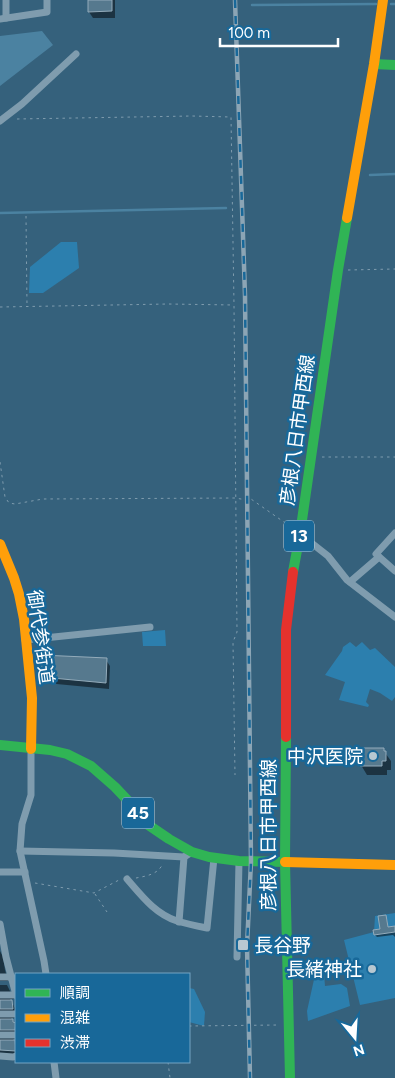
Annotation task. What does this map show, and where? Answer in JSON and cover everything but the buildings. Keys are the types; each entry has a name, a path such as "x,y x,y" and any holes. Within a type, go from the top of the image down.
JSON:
{"main road":[{"name":"彦根八日市甲西線","path":"290,1078 285,862 286,630 338,270 374,64 383,0"},
{"path":"374,64 395,65"},
{"name":"御代参街道","path":"0,544 19,594 24,619 32,698 31,749"},
{"name":"45","path":"0,745 50,750 67,754 91,766 115,787 132,805 144,822 169,838 188,854 251,862 285,862"},
{"path":"285,862 395,865"}],"street":[{"path":"6,0 3,18 47,12 46,0"},
{"path":"2,120 76,54"},
{"path":"395,533 376,554 395,571"},
{"path":"300,534 328,556 350,582 395,617"},
{"path":"350,582 379,557"},
{"path":"26,640 150,627"},
{"name":"御代参街道","path":"31,749 31,795 22,824 20,851 46,973"},
{"path":"20,851 188,854 179,922"},
{"path":"127,879 146,902 163,914 179,922 207,928 214,858"},
{"path":"237,957 239,861"},
{"path":"0,872 25,872"},
{"path":"0,924 3,957 12,977 15,990"},
{"path":"0,977 12,977"},
{"path":"0,995 15,995"},
{"path":"0,1014 15,1014"},
{"path":"0,1035 15,1036"},
{"path":"0,1056 15,1056"},
{"path":"54,1063 56,1078"}],"path":[{"path":"2,120 192,116 230,118 237,632 234,642 235,776"},
{"path":"26,216 27,307"},
{"path":"338,270 395,269"},
{"path":"0,307 168,304 234,306"},
{"path":"311,456 395,457"},
{"path":"0,462 5,498 8,503 16,504 43,499 251,499 300,534"},
{"path":"27,882 94,893 118,880 146,876 156,872 161,869 164,862"},
{"path":"94,893 107,912"},
{"path":"190,1026 289,1025"},
{"path":"168,1063 170,1078"}],"shaded area":[{"path":"42,31 53,45 0,86 0,36"},
{"path":"61,242 77,242 79,268 43,293 29,293 30,267"},
{"path":"165,630 166,646 143,646 142,632"},
{"path":"350,642 356,647 362,642 370,650 375,648 395,667 395,697 392,701 370,689 366,702 369,705 368,707 339,700 345,682 325,675 343,647"},
{"name":"長緒神社","path":"395,913 395,998 360,1005 344,940 374,932 375,916"},
{"path":"324,974 325,986 341,984 347,988 350,1006 308,1021 307,1011 315,975"},
{"path":"190,988 194,989 205,1012 204,1026 190,1022"}],"waterway":[{"path":"252,5 376,4"},
{"path":"370,175 395,174"},
{"path":"0,213 226,208"}],"railway":[{"path":"235,0 245,295 251,862 247,946 250,1078"}],"traffic: fast":[{"path":"374,64 395,65"},
{"path":"293,572 347,218"},
{"path":"286,737 285,862 290,1078"},
{"path":"0,745 50,750 67,754 91,766 115,787 132,805 144,822 192,852 209,857 239,861 285,862"}],"traffic: slow":[{"path":"347,218 374,64 383,0"},
{"path":"0,544 14,578 24,619 32,698 31,749"},
{"path":"285,862 395,865"}],"traffic: jam":[{"path":"286,737 286,630 293,572"}],"place":[{"name":"中沢医院","path":"373,756"},
{"name":"長谷野","path":"243,945"},
{"name":"長緒神社","path":"372,969"}]}
